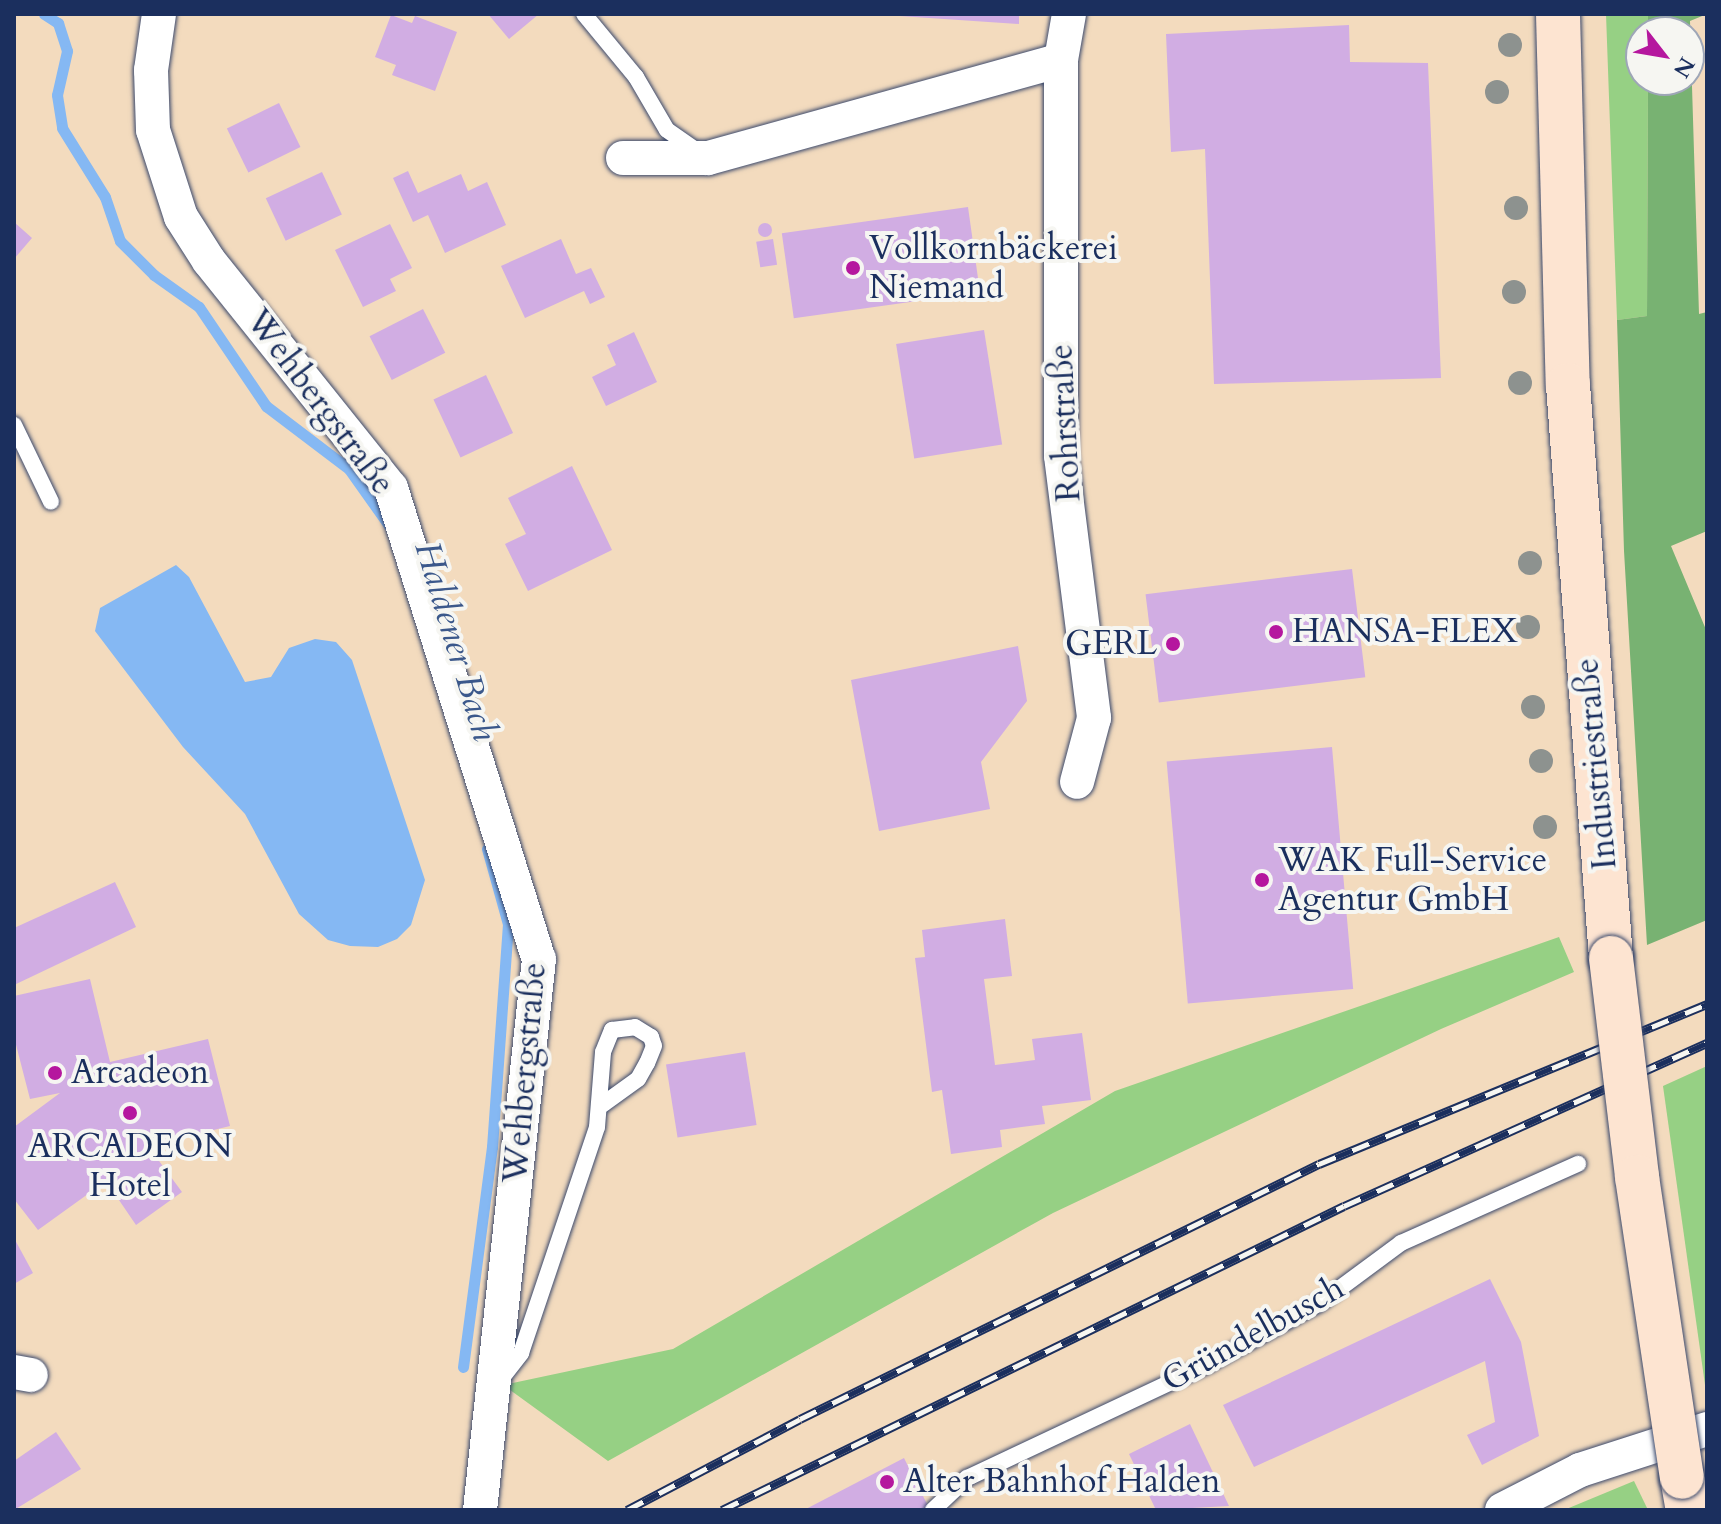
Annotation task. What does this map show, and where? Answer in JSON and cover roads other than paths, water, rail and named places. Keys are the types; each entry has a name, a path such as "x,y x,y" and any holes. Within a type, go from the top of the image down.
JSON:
{"main road":[{"name":"Industriestraße","path":"1558,14 1568,385 1611,958 1639,1192 1685,1494"}],"street":[{"name":"Wehbergstraße","path":"159,14 151,70 153,130 181,217 209,261 391,488 539,959 480,1510"},
{"name":"Rohrstraße","path":"1069,14 1061,60 1061,456 1094,718 1077,782"},
{"path":"623,158 708,158 1061,60"},
{"path":"1502,1510 1580,1470 1707,1429"}],"lane":[{"path":"584,14 636,77 667,130 708,158"},
{"path":"14,425 51,502"},
{"path":"495,1387 521,1353 602,1105 600,1074 612,1030 635,1027 651,1037 654,1046 647,1063 638,1079 602,1105"},
{"name":"Gründelbusch","path":"933,1510 967,1478 1209,1364 1320,1303 1401,1243 1578,1164"}],"water":[{"path":"176,565 189,577 245,682 271,677 289,648 315,639 336,642 352,660 425,880 411,925 397,939 378,947 350,946 328,940 299,914 245,814 183,747 95,631 100,608"}],"waterway":[{"name":"Haldener Bach","path":"44,14 58,23 67,51 57,95 62,128 105,197 120,241 154,275 199,307 266,406 349,469 390,527"},
{"name":"Haldener Bach","path":"463,1367 492,1147 508,924 487,849"}],"railway":[{"path":"627,1510 800,1419 1319,1164 1707,1004"},
{"path":"722,1510 1344,1206 1707,1043"}],"place":[{"name":"Vollkornbäckerei Niemand","path":"853,268"},
{"name":"HANSA-FLEX","path":"1276,632"},
{"name":"GERL","path":"1173,644"},
{"name":"WAK Full-Service Agentur GmbH","path":"1262,880"},
{"name":"Arcadeon","path":"55,1073"},
{"name":"ARCADEON Hotel","path":"130,1113"},
{"name":"Alter Bahnhof Halden","path":"887,1482"}]}
